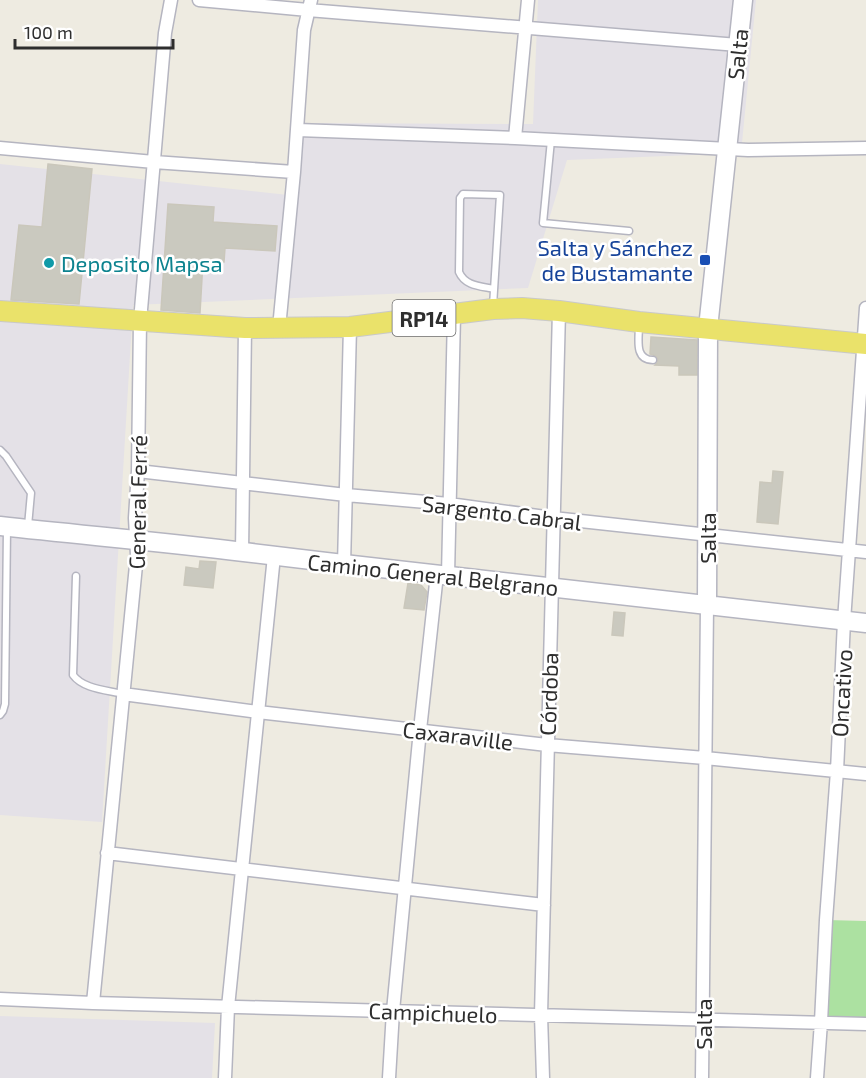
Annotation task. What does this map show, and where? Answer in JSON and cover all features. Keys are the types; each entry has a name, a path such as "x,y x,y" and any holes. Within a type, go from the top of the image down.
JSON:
{"main road":[{"name":"RP14","path":"0,311 246,328 279,328 350,327 493,309 522,308 864,344"}],"street":[{"name":"General Ferré","path":"93,1003 137,555 135,518 138,471 140,321 165,33 171,0"},
{"path":"199,0 309,5 525,28 738,45"},
{"path":"515,138 528,0"},
{"name":"Salta","path":"702,1078 707,606 703,360 743,0"},
{"path":"279,328 298,130 304,30 309,5"},
{"path":"298,130 748,150 866,148"},
{"path":"0,148 294,172"},
{"name":"Oncativo","path":"817,1078 837,771 844,621 866,308"},
{"name":"Córdoba","path":"543,1078 541,1015 559,311"},
{"path":"389,1078 393,1011 420,730 442,575 449,504 454,315"},
{"path":"344,565 350,327"},
{"path":"242,552 246,328"},
{"name":"Sargento Cabral","path":"138,471 866,552"},
{"name":"Camino General Belgrano","path":"4,527 866,623"},
{"path":"225,1078 228,1007 274,556"},
{"name":"Caxaraville","path":"123,694 547,745 866,774"},
{"path":"107,853 544,905"},
{"name":"Campichuelo","path":"0,999 866,1024"}],"lane":[{"path":"551,140 543,223 629,231"},
{"path":"493,309 500,195 463,194 460,198 459,272 467,283 494,289"},
{"path":"639,322 641,357 653,360"},
{"path":"0,450 31,493 28,529"},
{"path":"0,715 5,704 4,527"},
{"path":"76,576 73,675 84,684 123,694"}],"shaded area":[{"path":"538,0 756,0 741,153 567,160 528,288 133,305 102,822 0,815 0,164 297,196 293,123 533,124"},
{"path":"0,1016 215,1023 212,1078 0,1078"}],"green space":[{"path":"826,920 866,921 866,1024 821,1022"}],"building":[{"name":"Deposito Mapsa","path":"48,164 92,169 79,304 11,300 19,225 42,227"},
{"path":"168,204 214,207 213,222 277,226 275,251 225,248 224,262 203,261 200,313 161,310"},
{"path":"651,337 697,340 697,375 679,375 679,366 655,365 658,359 650,354"},
{"path":"773,471 783,472 778,524 757,522 760,482 772,483"},
{"path":"200,561 216,562 213,588 184,585 186,567 199,569"},
{"path":"408,583 421,585 427,592 424,610 404,608"},
{"path":"614,612 625,613 623,636 612,635"}],"place":[{"name":"Salta y Sánchez de Bustamante","path":"705,260"},
{"name":"Deposito Mapsa","path":"49,263"}]}
